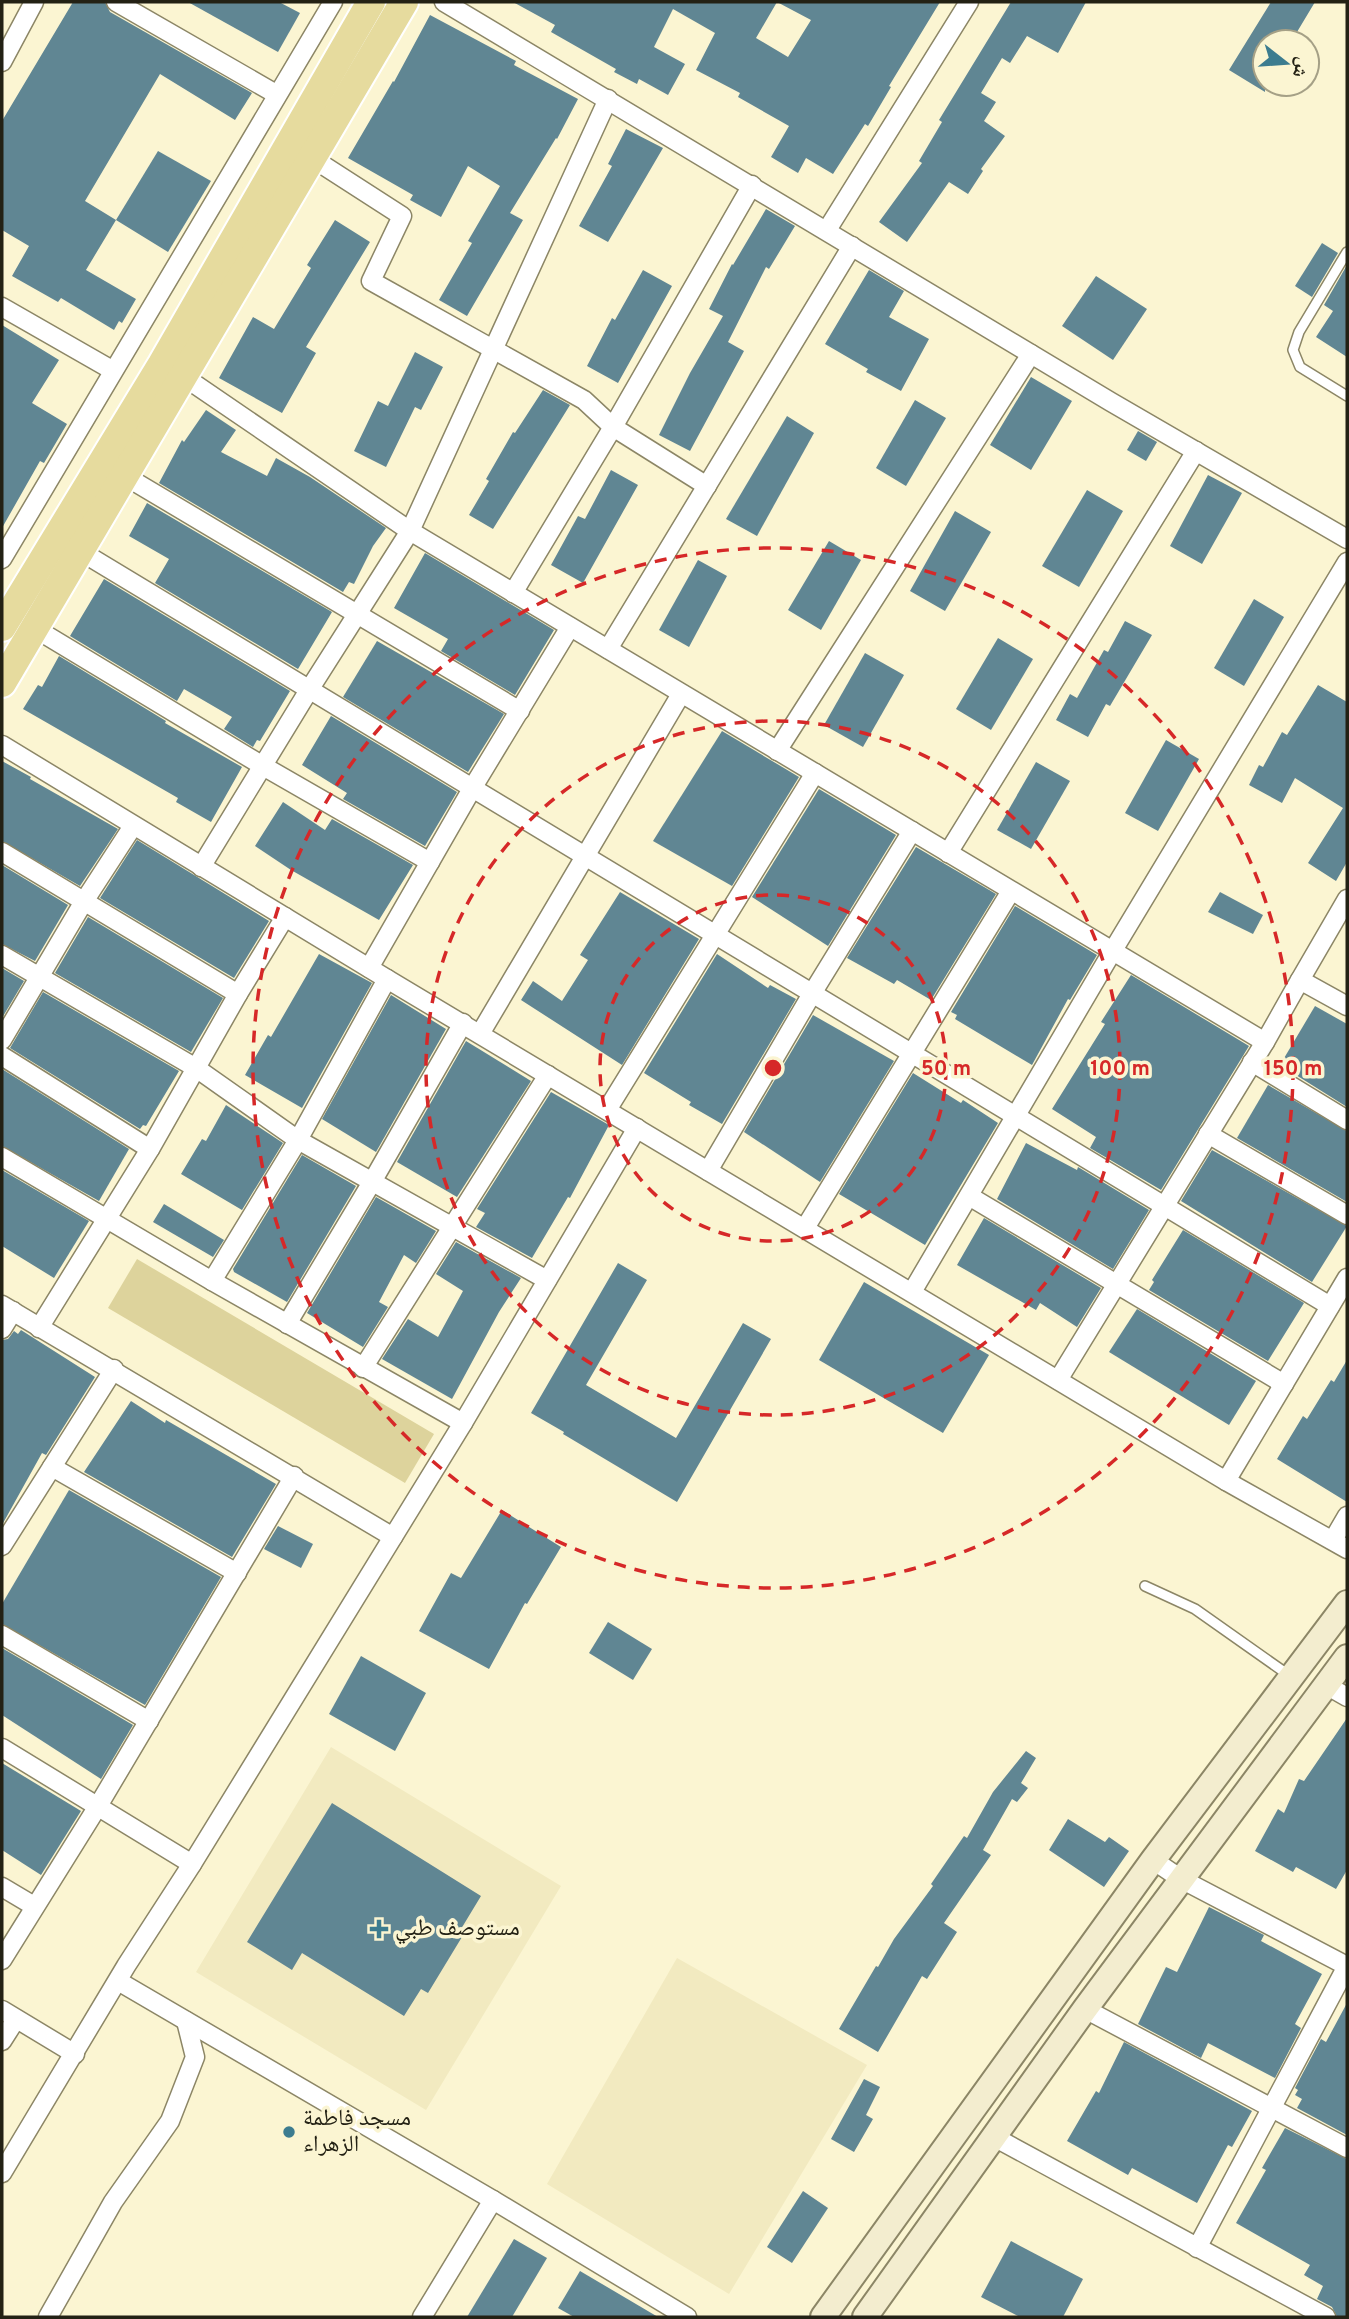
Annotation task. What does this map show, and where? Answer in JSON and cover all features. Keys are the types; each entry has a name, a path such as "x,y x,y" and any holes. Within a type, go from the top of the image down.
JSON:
{"main road":[{"path":"2,683 125,476 173,370 371,2"},
{"path":"2,627 312,158 404,2"},
{"path":"823,2317 1153,1860 1347,1603"},
{"path":"865,2317 1181,1879 1337,1691 1347,1657"}],"street":[{"path":"2,62 34,2"},
{"path":"116,2 276,94"},
{"path":"2,559 333,2"},
{"path":"444,2 1031,354 1347,539"},
{"path":"827,230 969,2"},
{"path":"201,867 410,531 608,99"},
{"path":"312,158 402,216 371,281 584,400 613,427 707,486"},
{"path":"513,593 613,427 752,186"},
{"path":"608,649 852,246"},
{"path":"2,307 112,370"},
{"path":"778,751 1031,354"},
{"path":"173,370 410,531 1265,1042"},
{"path":"948,853 1196,451"},
{"path":"125,476 520,711"},
{"path":"80,551 1330,1306"},
{"path":"912,1292 1112,952 1347,562"},
{"path":"369,968 570,627"},
{"path":"36,629 263,766 430,862"},
{"path":"480,1034 681,694"},
{"path":"2,745 387,979 1226,1480 1340,1544 1347,1516"},
{"path":"607,1110 815,773"},
{"path":"2,1040 83,903 133,826"},
{"path":"708,1171 912,831"},
{"path":"2,852 238,994"},
{"path":"805,1228 1011,891"},
{"path":"1058,1380 1265,1042 1347,899"},
{"path":"39,1328 150,1149 285,917"},
{"path":"2,955 196,1068 298,1140 547,1280"},
{"path":"212,1281 298,1140 387,979"},
{"path":"1300,980 1347,1006"},
{"path":"287,1324 463,1023"},
{"path":"2,1056 150,1149"},
{"path":"1252,1062 1347,1120"},
{"path":"363,1368 548,1074"},
{"path":"2,2174 118,1981 463,1423 636,1128"},
{"path":"1208,1134 1347,1215"},
{"path":"2,1157 212,1281 463,1423"},
{"path":"969,1196 1284,1384"},
{"path":"1226,1480 1347,1278"},
{"path":"2,1329 7,1308 393,1536"},
{"path":"2,1546 114,1369"},
{"path":"52,1467 237,1573"},
{"path":"2,1960 98,1806 294,1476"},
{"path":"2,1635 149,1721"},
{"path":"2,1748 192,1864"},
{"path":"1153,1860 1181,1879 1347,1966 1197,2248"},
{"path":"2,1887 34,1906"},
{"path":"118,1981 493,2200 687,2317"},
{"path":"1085,2009 1347,2148"},
{"path":"2,2041 9,2015 75,2054"},
{"path":"48,2317 113,2202 170,2121 195,2057 186,2021"},
{"path":"994,2137 1326,2317"},
{"path":"422,2317 493,2200"}],"lane":[{"path":"1347,252 1299,332 1293,350 1300,367 1347,396"},
{"path":"1144,1586 1195,1609 1292,1677"}],"shaded area":[{"path":"137,1259 434,1434 405,1483 108,1308"},
{"name":"مستوصف طبي","path":"331,1747 561,1886 426,2110 196,1972"},
{"path":"677,1958 867,2065 729,2294 547,2184"}],"building":[{"path":"73,2 105,2 110,12 252,93 235,120 160,74 85,201 116,220 86,270 136,299 122,323 119,321 114,330 61,298 58,302 12,276 29,246 2,230 2,121"},
{"path":"188,2 279,2 300,13 278,52"},
{"path":"513,2 777,2 940,2 868,126 865,124 833,174 806,158 798,173 771,157 789,126 738,97 740,93 696,70 715,33 673,9 654,47 685,64 668,95 639,79 637,84 614,72 616,69 551,32 555,25","holes":["777,2 811,20 788,57 756,38"]},
{"path":"1011,2 1086,2 1058,53 1027,36 1010,63 1002,58 981,93 996,102 984,121 1005,136 981,169 983,171 968,194 949,182 907,242 879,222 922,163 919,161 942,122 939,120"},
{"path":"1271,2 1315,2 1299,28 1255,28"},
{"path":"430,15 516,61 514,65 578,99 557,139 510,213 523,220 467,316 439,300 472,243 468,241 500,186 468,166 441,217 410,200 413,195 348,158"},
{"path":"1251,34 1251,83 1229,70"},
{"path":"626,129 663,148 608,242 579,226 612,166 608,164"},
{"path":"158,151 211,181 168,252 116,220"},
{"path":"766,209 795,226 769,269 766,267 728,342 744,351 690,451 659,435 723,316 709,309 732,264"},
{"path":"335,220 370,242 306,347 316,353 282,413 219,378 253,317 274,329 311,268 307,265"},
{"path":"1322,243 1338,253 1312,297 1295,286"},
{"path":"1347,265 1347,357 1316,337 1333,311 1324,305"},
{"path":"643,270 672,286 618,383 587,366 612,318 615,320"},
{"path":"869,270 904,291 889,317 929,339 901,391 866,372 868,369 825,344"},
{"path":"1096,276 1147,309 1113,360 1062,326"},
{"path":"2,325 59,360 32,403 67,424 44,463 40,461 2,528"},
{"path":"415,352 443,367 421,410 415,407 386,467 354,451 378,401 388,406"},
{"path":"1031,377 1072,401 1031,470 990,445"},
{"path":"543,390 570,405 493,529 469,515 513,432 515,433"},
{"path":"915,400 946,418 906,486 876,468"},
{"path":"206,410 236,430 221,452 267,476 276,458 310,477 386,528 373,546 354,584 349,582 343,592 159,483 182,440 184,442"},
{"path":"787,416 814,433 757,536 726,519"},
{"path":"1138,431 1157,442 1146,461 1127,450"},
{"path":"611,470 638,485 583,583 551,565 578,516 585,519"},
{"path":"1208,475 1242,493 1202,564 1170,546"},
{"path":"1087,490 1123,511 1079,587 1042,566"},
{"path":"147,503 332,612 298,669 155,583 169,559 129,536"},
{"path":"955,511 991,532 945,611 910,591"},
{"path":"829,541 861,560 821,630 788,610"},
{"path":"425,553 554,630 515,695 441,651 448,639 394,608"},
{"path":"698,560 727,576 689,647 659,630"},
{"path":"104,579 290,691 260,741 257,740 253,747 224,729 232,717 184,689 177,701 70,636"},
{"path":"1254,599 1284,617 1244,686 1214,668"},
{"path":"1125,621 1152,635 1110,706 1106,704 1088,737 1056,720 1070,694 1077,698 1104,650 1108,652"},
{"path":"998,638 1033,659 991,730 956,709"},
{"path":"377,641 504,714 468,772 343,697"},
{"path":"865,653 904,675 863,747 824,725"},
{"path":"59,656 166,721 165,723 242,767 211,822 176,802 178,798 23,709 38,685 42,687"},
{"path":"1318,685 1347,702 1347,862 1336,881 1308,863 1343,808 1295,778 1282,803 1249,785 1259,765 1263,767 1282,732 1287,735"},
{"path":"331,716 457,792 425,846 343,799 347,793 302,765"},
{"path":"722,731 799,777 732,886 653,841"},
{"path":"1166,740 1199,759 1158,831 1125,813"},
{"path":"2,761 118,829 80,886 2,841"},
{"path":"1036,762 1070,781 1031,849 997,830"},
{"path":"819,789 896,835 828,946 752,897"},
{"path":"283,802 325,830 332,819 413,865 379,920 291,870 255,846"},
{"path":"137,840 269,921 234,978 100,898"},
{"path":"916,847 996,894 931,1000 897,980 894,984 847,958"},
{"path":"2,865 68,905 35,961 2,944"},
{"path":"620,892 699,939 622,1065 521,1000 533,981 562,1001 588,960 580,955"},
{"path":"1220,892 1263,915 1253,934 1208,912"},
{"path":"1015,906 1097,955 1070,1000 1068,999 1032,1065 955,1019 957,1015 951,1012"},
{"path":"88,917 223,998 191,1052 55,973"},
{"path":"319,954 372,983 302,1108 245,1075 268,1035 271,1037"},
{"path":"717,954 768,988 770,985 796,999 722,1124 689,1105 691,1102 644,1073"},
{"path":"2,968 24,981 2,1018"},
{"path":"1131,975 1249,1046 1161,1190 1090,1148 1096,1137 1052,1109 1105,1024 1101,1022"},
{"path":"43,992 179,1071 146,1126 143,1125 140,1129 10,1048"},
{"path":"391,995 446,1029 376,1152 322,1119"},
{"path":"1315,1006 1347,1024 1347,1107 1280,1065"},
{"path":"813,1015 894,1061 820,1182 744,1132"},
{"path":"466,1041 531,1081 457,1197 397,1162"},
{"path":"2,1069 129,1149 99,1201 2,1146"},
{"path":"913,1073 998,1123 925,1245 839,1194"},
{"path":"1268,1085 1347,1131 1347,1202 1237,1138"},
{"path":"551,1092 609,1125 570,1198 568,1197 532,1258 476,1227 485,1213 477,1209"},
{"path":"226,1105 283,1143 242,1210 181,1174 202,1139 206,1141"},
{"path":"1026,1143 1077,1170 1078,1167 1149,1210 1113,1269 997,1199"},
{"path":"1212,1150 1347,1226 1312,1282 1181,1201"},
{"path":"302,1155 356,1186 287,1302 233,1269"},
{"path":"2,1170 89,1221 54,1278 2,1246"},
{"path":"376,1197 436,1231 416,1263 404,1255 379,1302 388,1307 363,1347 307,1313"},
{"path":"164,1204 224,1240 213,1257 153,1222"},
{"path":"984,1218 1101,1288 1077,1327 1040,1303 1036,1310 957,1265"},
{"path":"1183,1230 1304,1303 1268,1361 1149,1290 1154,1282 1152,1280"},
{"path":"456,1242 521,1278 499,1312 452,1399 382,1359 408,1319 438,1337 463,1291 436,1274"},
{"path":"618,1263 647,1280 586,1385 676,1438 743,1323 771,1339 677,1502 531,1413"},
{"path":"864,1282 989,1355 943,1433 819,1360"},
{"path":"1137,1309 1256,1381 1229,1425 1109,1352"},
{"path":"21,1330 95,1377 46,1455 42,1453 2,1525 2,1340 8,1339 14,1331 18,1334"},
{"path":"1347,1360 1347,1502 1277,1459 1303,1416 1307,1419"},
{"path":"131,1401 165,1423 166,1420 276,1484 232,1557 84,1472"},
{"path":"69,1490 221,1577 145,1705 2,1624 2,1604"},
{"path":"502,1510 561,1547 527,1604 525,1603 489,1669 419,1631 451,1573 461,1578"},
{"path":"278,1526 313,1544 301,1568 264,1549"},
{"path":"608,1622 652,1649 633,1680 589,1653"},
{"path":"2,1648 133,1725 101,1779 2,1715"},
{"path":"361,1656 426,1693 395,1751 329,1714"},
{"path":"1347,1718 1347,1870 1336,1889 1296,1867 1293,1872 1255,1851 1278,1809 1284,1813 1299,1779 1304,1781"},
{"path":"1026,1751 1036,1758 1021,1783 1028,1788 1017,1802 1012,1799 983,1850 991,1855 944,1923 957,1932 927,1979 922,1976 878,2052 839,2029 894,1939 933,1886 931,1884 964,1836 967,1838 993,1792"},
{"path":"2,1763 81,1811 41,1875 2,1850"},
{"path":"332,1803 481,1896 461,1929 465,1932 428,1993 421,1989 404,2016 302,1953 292,1970 247,1942"},
{"path":"1068,1819 1105,1842 1109,1837 1129,1851 1104,1887 1049,1850"},
{"path":"1209,1907 1264,1935 1261,1941 1322,1974 1295,2024 1301,2028 1275,2078 1208,2043 1201,2058 1138,2024 1166,1967 1177,1972"},
{"path":"1347,2003 1347,2135 1297,2108 1302,2099 1295,2095 1298,2090 1295,2088 1321,2039 1326,2042"},
{"path":"1124,2042 1252,2111 1232,2147 1228,2145 1197,2203 1132,2168 1128,2175 1067,2141 1096,2091 1099,2093"},
{"path":"864,2079 880,2087 866,2115 873,2119 854,2152 831,2139"},
{"path":"1285,2128 1347,2159 1347,2317 1337,2317 1332,2307 1317,2299 1323,2286 1304,2275 1310,2265 1236,2223 1266,2170 1262,2168"},
{"path":"803,2191 828,2208 792,2263 767,2247"},
{"path":"514,2239 547,2258 512,2317 467,2317"},
{"path":"1011,2241 1083,2279 1063,2317 1020,2317 981,2297"},
{"path":"580,2271 658,2317 574,2317 558,2308"}],"place":[{"name":"مستوصف طبي","path":"379,1929"},
{"name":"مسجد فاطمة الزهراء","path":"289,2132"}]}
